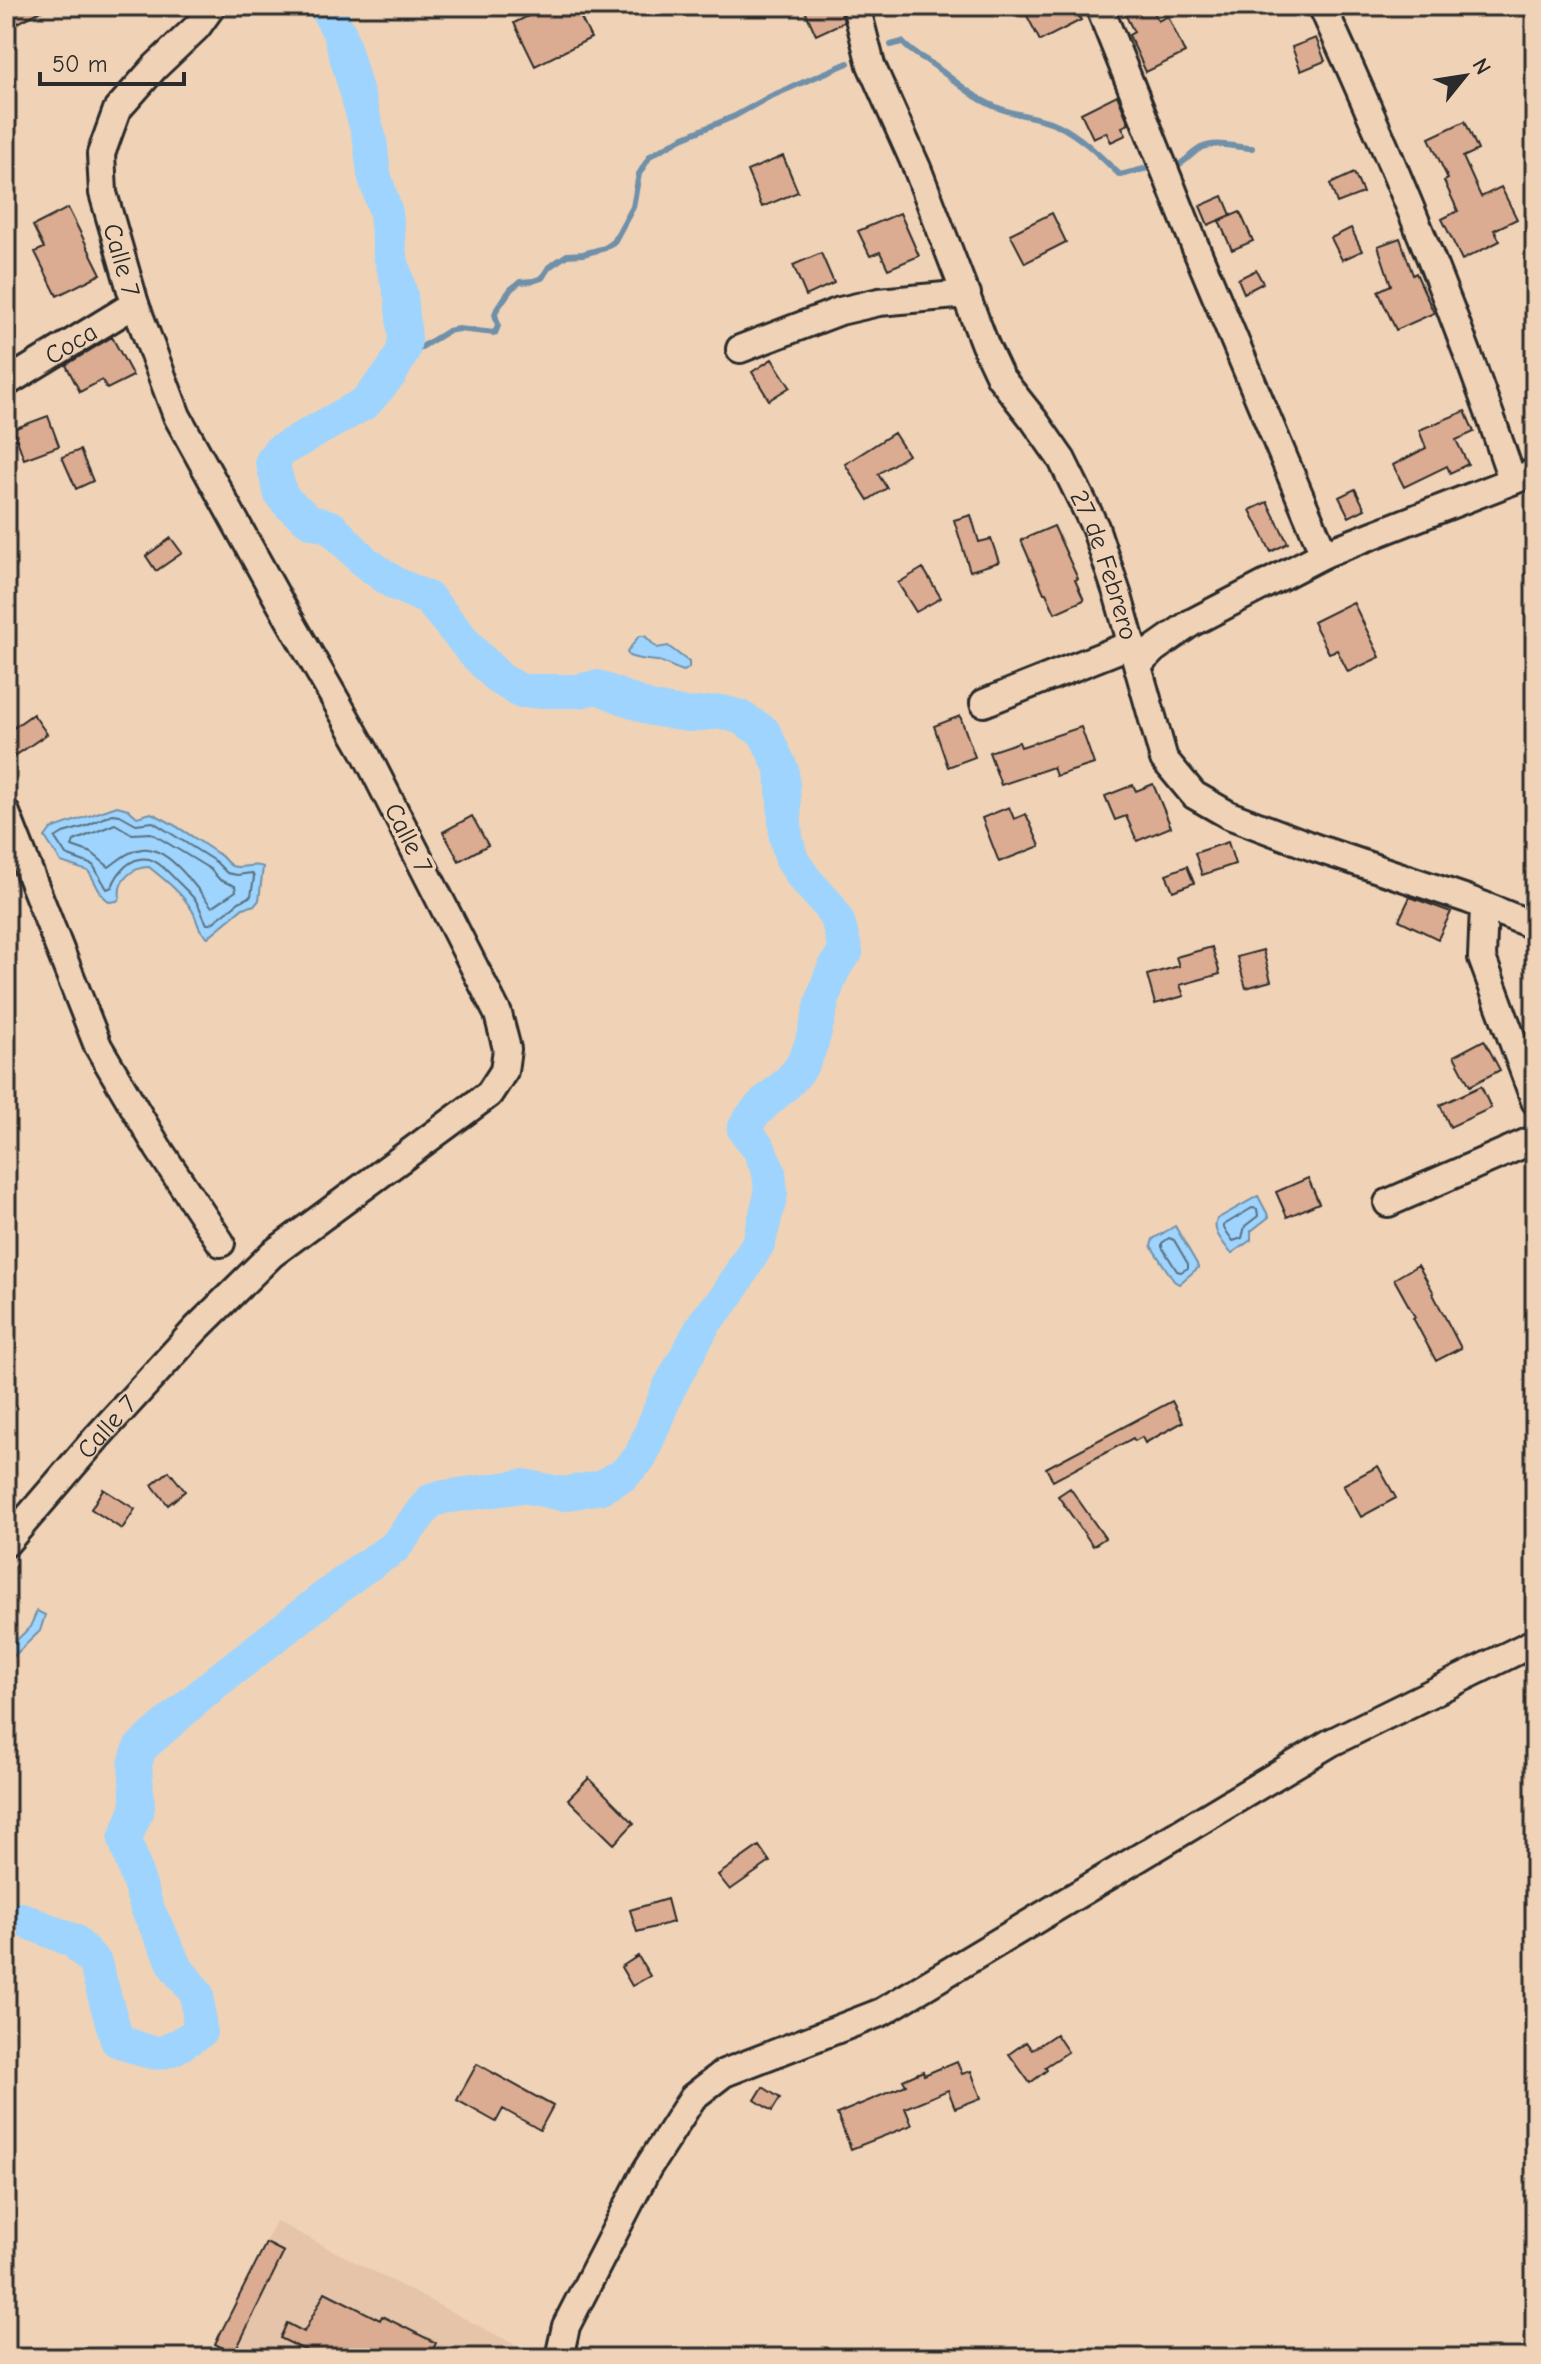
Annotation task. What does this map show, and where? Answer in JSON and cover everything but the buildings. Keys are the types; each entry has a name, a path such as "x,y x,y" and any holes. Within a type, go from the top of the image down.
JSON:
{"street":[{"name":"Calle 7","path":"6,1543 196,1329 272,1254 489,1094 504,1071 507,1049 498,1014 364,750 177,416 135,304 103,193 101,154 117,110 155,67 197,27 212,6"},
{"name":"27 de Febrero","path":"856,6 871,65 917,168 985,345 1000,377 1062,460 1095,527 1164,759 1194,795 1229,815 1535,926"},
{"path":"1099,6 1324,554"},
{"path":"984,703 1154,649 1191,623 1324,554 1524,476 1478,378 1370,110 1322,6"},
{"path":"740,349 840,311 866,305 967,294"},
{"name":"Coca","path":"6,383 135,304"},
{"path":"6,813 98,1046 158,1148 221,1243"},
{"path":"1484,906 1482,958 1535,1101"},
{"path":"1388,1203 1535,1139"},
{"path":"559,2358 566,2326 647,2169 693,2097 724,2073 882,2012 1330,1743 1535,1642"}],"shaded area":[{"path":"276,2221 514,2344 507,2358 253,2358 216,2340"}],"water":[{"path":"639,636 645,636 657,648 668,646 689,662 689,668 684,671 629,656 627,652"},
{"path":"117,806 128,809 137,817 151,813 160,817 219,854 232,866 263,867 259,900 255,905 243,908 208,937 183,898 149,867 137,869 127,876 121,885 120,897 110,902 102,895 88,871 61,862 45,837 51,829"},
{"path":"1258,1196 1269,1217 1251,1231 1251,1240 1232,1253 1217,1232 1217,1219"},
{"path":"1175,1226 1198,1268 1179,1284 1151,1246 1153,1239"},
{"path":"37,1611 45,1615 40,1631 14,1656 7,1650 30,1627"}],"waterway":[{"path":"6,1923 21,1919 74,1941 95,1963 117,2040 143,2050 160,2052 168,2051 200,2032 197,1994 177,1969 147,1908 125,1839 138,1807 135,1764 140,1748 216,1682 360,1570 394,1548 430,1501 523,1486 563,1494 601,1487 623,1475 640,1458 669,1388 705,1322 727,1296 759,1242 771,1194 769,1172 759,1149 744,1129 803,1063 831,976 846,952 838,922 829,906 792,860 786,838 782,770 764,732 740,717 722,712 688,715 652,709 597,687 578,691 521,691 500,679 429,599 394,583 365,562 331,527 310,521 281,495 272,461 278,452 365,403 391,373 403,351 405,339 401,295 390,255 386,213 374,174 370,140 340,34 325,6"},
{"path":"891,45 902,42 993,106 1045,120 1067,130 1120,175 1148,168"},
{"path":"405,339 420,348 448,331 458,329 495,333 498,326 497,309 520,282 542,278 549,267 567,255 605,248 614,242 633,207 639,174 650,156 769,97 848,63"},
{"path":"1180,164 1207,146 1220,144 1252,148"}]}
